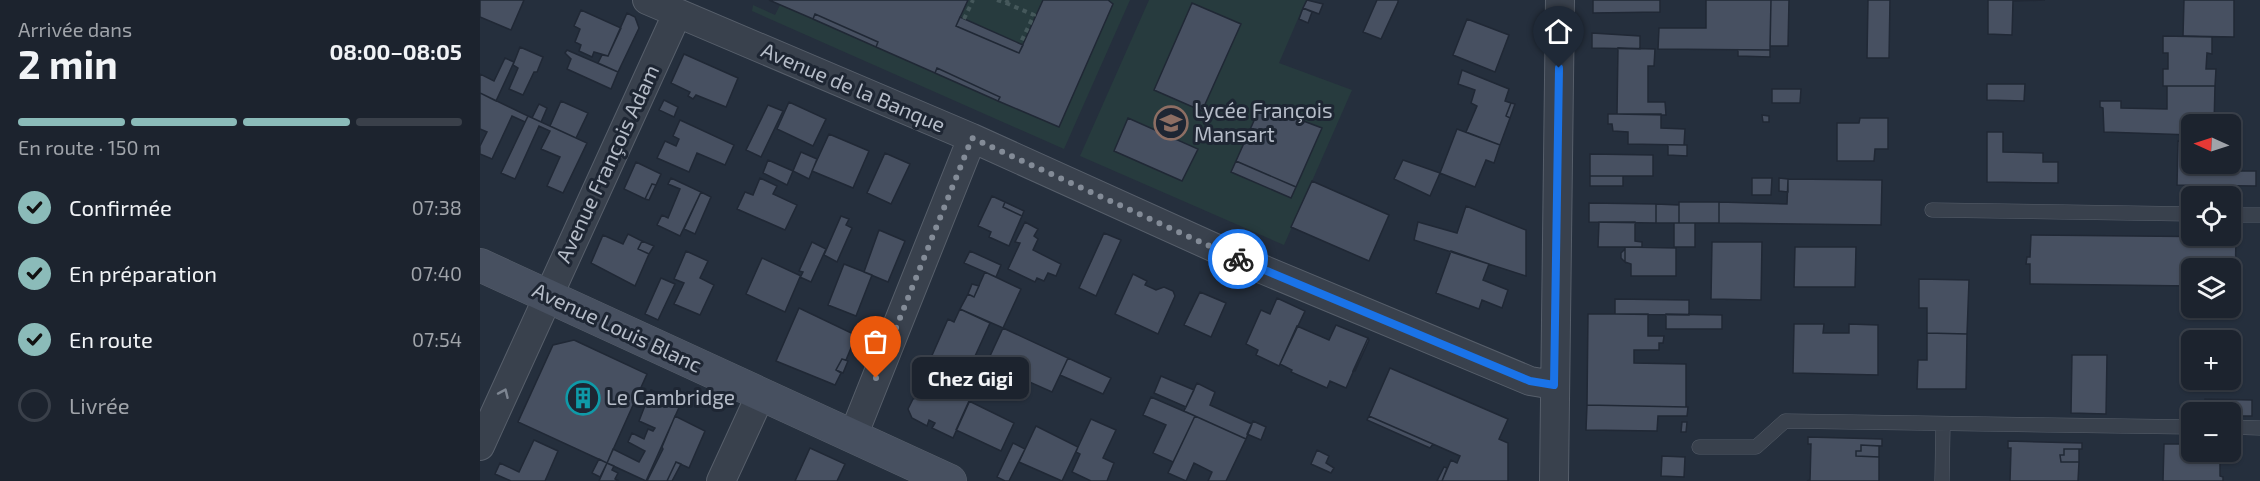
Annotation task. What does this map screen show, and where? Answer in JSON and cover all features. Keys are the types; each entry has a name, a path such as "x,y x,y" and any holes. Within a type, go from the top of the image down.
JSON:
{"main road":[{"name":"Avenue Louis Blanc","path":"480,265 950,481"}],"street":[{"name":"Avenue de la Banque","path":"647,0 972,138 1257,267 1530,381 1554,385"},
{"path":"1554,481 1560,0"},
{"name":"Avenue François Adam","path":"480,446 678,14"},
{"path":"854,436 972,138"},
{"path":"721,481 761,394"}],"lane":[{"path":"1932,210 2181,214"},
{"path":"2241,215 2260,215"},
{"path":"1699,447 1756,447 1785,422 2181,427"},
{"path":"1942,481 1943,424"},
{"path":"2241,427 2260,428"}],"path":[{"path":"964,19 973,0"},
{"path":"997,0 1007,2 1034,15 1020,44"}],"green space":[{"path":"968,0 1043,0 1023,45 960,17"},
{"path":"1108,0 1130,0 1064,149 752,11 753,5 775,15 780,5 1059,127 1112,4"},
{"path":"1149,0 1306,0 1279,63 1352,90 1284,245 1080,156"}],"building":[{"path":"480,0 524,0 511,30 480,17"},
{"path":"769,0 968,0 956,26 1019,53 1043,0 1108,0 1113,4 1059,127 998,101 1000,97 937,68 935,73 876,47 878,42 815,14 813,19"},
{"path":"1307,0 1323,4 1319,14 1303,8"},
{"path":"1377,0 1398,0 1381,39 1363,32"},
{"path":"1593,0 1660,0 1660,12 1593,13"},
{"path":"1706,0 1771,0 1770,50 1658,49 1659,28 1706,28"},
{"path":"1771,0 1789,0 1788,46 1770,46"},
{"path":"1868,0 1890,0 1889,58 1867,58"},
{"path":"1988,0 2045,0 2013,1 2012,35 1988,34"},
{"path":"2184,0 2234,0 2234,37 2183,36"},
{"path":"1192,3 1241,24 1202,111 1154,90"},
{"path":"1303,8 1312,12 1308,23 1299,19"},
{"path":"581,10 621,28 608,56 594,52 592,57 579,51 581,45 575,42 580,29 574,26"},
{"path":"627,13 635,17 639,28 618,72 598,63 602,55 608,56"},
{"path":"815,14 878,42 876,47 813,19"},
{"path":"960,17 1023,45 1019,53 956,26"},
{"path":"1467,19 1509,35 1495,72 1453,55"},
{"path":"1592,33 1640,36 1640,49 1592,48"},
{"path":"2163,36 2212,37 2212,54 2207,53 2206,69 2216,69 2215,86 2163,86 2163,69 2168,69 2168,53 2163,53"},
{"path":"520,47 543,57 523,95 509,89 518,68 513,65"},
{"path":"1618,48 1655,49 1654,66 1648,66 1648,102 1665,102 1666,115 1617,114"},
{"path":"567,50 618,72 611,89 567,69 571,59 565,53"},
{"path":"1738,50 1770,50 1770,57 1738,56"},
{"path":"684,54 738,78 726,107 696,95 693,99 688,96 690,92 671,83"},
{"path":"505,58 514,62 496,101 480,93 480,74 494,81"},
{"path":"937,68 1000,97 998,101 935,73"},
{"path":"1462,70 1509,89 1505,101 1511,103 1506,116 1510,118 1500,145 1466,132 1477,106 1471,103 1475,90 1458,84"},
{"path":"1987,84 2025,84 2024,101 1987,100"},
{"path":"2167,86 2215,86 2214,114 2181,114 2181,135 2104,132 2103,108 2100,107 2100,101 2121,101 2121,108 2167,109"},
{"path":"1772,89 1801,89 1800,103 1772,103"},
{"path":"480,93 528,116 525,122 512,116 492,159 480,154 480,146 487,132 480,129"},
{"path":"664,100 678,107 674,117 659,110"},
{"path":"561,101 588,113 576,138 550,126"},
{"path":"789,102 826,119 813,146 777,129"},
{"path":"1511,103 1515,104 1510,118 1506,116"},
{"path":"539,104 547,108 541,122 532,118"},
{"path":"768,105 783,111 761,157 746,150"},
{"path":"1261,105 1322,128 1296,187 1236,161"},
{"path":"1608,114 1661,114 1661,128 1685,129 1684,145 1628,144 1628,132 1613,131 1612,124 1608,124"},
{"path":"1762,115 1769,116 1769,122 1763,122"},
{"path":"528,116 587,143 563,193 547,186 560,157 541,149 550,131 539,126 515,179 501,173"},
{"path":"1128,118 1198,149 1182,181 1114,151"},
{"path":"1860,118 1888,118 1888,149 1875,149 1874,161 1837,161 1837,123 1859,123"},
{"path":"680,120 734,145 725,165 697,153 689,172 657,158 665,141 676,146 679,139 673,136"},
{"path":"1457,129 1500,145 1494,163 1486,160 1475,187 1440,173"},
{"path":"1987,132 2003,132 2003,152 2043,153 2043,162 2058,162 2058,183 1987,182"},
{"path":"829,134 869,151 853,188 812,171"},
{"path":"2178,141 2181,141 2181,174 2241,174 2241,171 2256,171 2256,186 2177,185"},
{"path":"1668,145 1687,145 1687,156 1668,155"},
{"path":"801,152 817,159 809,179 793,171"},
{"path":"885,153 910,164 891,204 867,193"},
{"path":"1590,154 1653,155 1653,176 1590,176"},
{"path":"768,160 793,171 787,185 763,173"},
{"path":"1403,160 1440,173 1430,196 1394,179"},
{"path":"1236,161 1296,187 1291,198 1231,172"},
{"path":"636,162 661,174 656,185 652,184 645,199 624,189"},
{"path":"1590,176 1623,176 1623,186 1590,186"},
{"path":"671,178 701,192 680,236 657,225 662,215 668,218 680,189 668,184"},
{"path":"760,178 777,186 773,194 797,205 785,230 737,209 745,192 753,195"},
{"path":"1752,178 1772,178 1771,195 1752,195"},
{"path":"1779,178 1788,179 1788,192 1779,191"},
{"path":"1788,179 1882,180 1881,225 1719,223 1719,202 1787,204"},
{"path":"1312,181 1389,215 1369,261 1291,227"},
{"path":"652,184 656,185 649,200 645,199"},
{"path":"701,192 711,197 695,234 684,229"},
{"path":"992,196 1005,202 1003,207 1022,216 1009,246 989,237 991,232 978,226"},
{"path":"1005,202 1024,211 1022,216 1003,207"},
{"path":"1679,202 1719,202 1719,223 1679,223"},
{"path":"1589,203 1656,204 1656,223 1589,222"},
{"path":"1656,204 1679,205 1679,223 1656,223"},
{"path":"1466,206 1526,230 1526,276 1414,240 1418,222 1457,233"},
{"path":"841,216 849,219 846,225 852,228 837,262 824,255"},
{"path":"1025,222 1038,229 1034,236 1038,239 1033,250 1061,264 1056,276 1048,273 1044,281 1037,278 1035,282 1008,269 1020,243 1015,242"},
{"path":"1599,222 1635,222 1635,241 1642,242 1642,247 1598,247"},
{"path":"1674,223 1695,223 1695,247 1674,247"},
{"path":"879,230 905,241 888,282 864,272"},
{"path":"1104,233 1121,240 1096,296 1079,288"},
{"path":"628,234 642,241 638,249 649,254 635,286 591,263 603,235 623,244"},
{"path":"2031,235 2181,236 2181,246 2236,246 2236,258 2181,258 2181,286 2030,284 2030,264 2026,264 2027,257 2030,257"},
{"path":"642,241 654,246 649,254 638,249"},
{"path":"812,242 826,249 811,282 800,277 785,312 746,294 762,258 801,276 803,272 799,271"},
{"path":"1712,242 1762,242 1761,300 1711,299"},
{"path":"1625,247 1676,248 1676,276 1631,276 1631,264 1625,262"},
{"path":"1795,247 1856,247 1855,287 1794,287"},
{"path":"1625,249 1625,262 1621,258 1621,253"},
{"path":"686,251 708,261 700,278 714,285 700,315 674,304 684,283 674,279"},
{"path":"970,251 1001,265 996,277 964,263"},
{"path":"1451,251 1489,264 1483,280 1508,290 1502,308 1482,300 1479,309 1436,293"},
{"path":"844,264 872,275 856,316 828,305"},
{"path":"985,272 1021,289 1003,328 960,309 968,294 974,297"},
{"path":"1133,274 1147,281 1145,285 1156,290 1164,287 1173,291 1175,296 1158,334 1115,314"},
{"path":"661,278 675,284 658,320 645,314"},
{"path":"1919,279 1969,280 1967,334 1927,333 1927,308 1919,308"},
{"path":"972,284 979,286 974,297 968,294"},
{"path":"1200,292 1226,303 1211,337 1184,325"},
{"path":"1277,298 1305,311 1279,366 1256,355 1258,350 1246,344 1261,310 1270,314"},
{"path":"1615,299 1689,300 1689,315 1615,314"},
{"path":"799,308 866,340 861,352 851,348 846,360 842,359 836,370 841,373 835,385 776,361"},
{"path":"960,309 990,323 966,376 930,360 948,319 954,322"},
{"path":"1588,314 1648,314 1648,336 1664,336 1663,343 1659,343 1659,350 1634,350 1634,363 1686,364 1686,407 1587,405"},
{"path":"1666,314 1722,315 1722,329 1666,329"},
{"path":"1794,324 1824,324 1823,333 1849,333 1849,324 1878,325 1878,375 1793,373"},
{"path":"1336,325 1368,338 1346,388 1330,381 1327,388 1291,372 1292,370 1280,364 1297,326 1329,340"},
{"path":"1003,328 1068,358 1052,392 1016,376 1013,382 984,369"},
{"path":"1927,333 1967,334 1966,389 1917,389 1918,360 1927,360"},
{"path":"1368,338 1355,371 1353,371"},
{"name":"Le Cambridge","path":"574,340 647,374 607,463 518,422 553,345"},
{"path":"2072,355 2107,355 2106,414 2071,413"},
{"path":"1068,358 1111,378 1103,394 1060,375"},
{"path":"842,359 848,361 843,373 836,370"},
{"path":"1390,368 1508,419 1499,439 1508,443 1508,481 1442,481 1451,460 1457,463 1460,456 1369,416"},
{"path":"1161,376 1194,390 1186,407 1154,393"},
{"path":"1197,383 1215,392 1210,405 1252,424 1246,439 1184,411"},
{"path":"942,387 970,400 953,438 932,428 935,423 929,420 927,426 912,418 908,409 913,399 924,395 936,400"},
{"path":"651,390 681,403 646,481 607,463 613,449 639,462 645,451 628,442 632,433 644,439 648,429 653,431 655,428 639,421"},
{"path":"1151,397 1195,416 1173,462 1153,453 1166,425 1143,415"},
{"path":"2205,399 2252,400 2252,416 2241,416 2241,402 2205,402"},
{"path":"969,401 1014,423 1001,451 956,430"},
{"path":"1587,405 1688,407 1687,416 1658,416 1657,431 1586,430"},
{"path":"675,416 705,431 689,468 676,462 667,481 647,481 663,449"},
{"path":"1195,416 1246,439 1226,481 1208,481 1212,472 1194,463 1186,481 1168,473"},
{"path":"1369,416 1433,444 1430,448 1367,420"},
{"path":"1091,419 1116,430 1103,458 1114,463 1107,481 1091,481 1072,472 1080,454 1076,452"},
{"path":"1253,421 1266,427 1261,440 1247,434"},
{"path":"1682,422 1687,422 1686,432 1681,432"},
{"path":"1036,426 1078,447 1062,481 1019,462"},
{"path":"1808,437 1882,439 1882,446 1861,445 1861,451 1856,451 1856,456 1879,457 1879,481 1807,481 1810,480 1811,444 1808,444"},
{"path":"534,440 558,451 545,481 511,481 495,474 500,463 519,472"},
{"path":"2008,441 2082,443 2082,449 2064,449 2064,455 2060,455 2061,462 2079,462 2078,481 2010,481 2011,448 2008,448"},
{"path":"1013,443 1025,449 1009,481 1005,481 997,477"},
{"path":"2164,444 2181,444 2181,462 2220,462 2220,476 2223,477 2223,481 2163,481"},
{"path":"1861,445 1879,446 1879,457 1856,456 1856,451 1861,451"},
{"path":"810,448 845,464 837,481 795,481"},
{"path":"2064,449 2079,449 2079,462 2061,462 2060,455 2064,455"},
{"path":"1317,450 1329,456 1326,463 1334,468 1331,473 1311,464"},
{"path":"1662,456 1685,457 1684,477 1661,476"},
{"path":"599,459 607,463 600,477 592,473"},
{"path":"676,462 681,464 672,481 667,481"},
{"path":"607,463 614,466 612,470 618,473 615,479 619,481 599,481"},
{"path":"1444,467 1447,468 1442,481 1437,481"}],"way so far":[{"path":"876,378 972,138 1238,259"}],"place":[{"name":"Lycée François Mansart","path":"1171,123"},
{"name":"Chez Gigi","path":"876,378"},
{"name":"Le Cambridge","path":"583,398"}],"route":[{"path":"1238,259 1530,381 1554,385 1559,68"}]}
